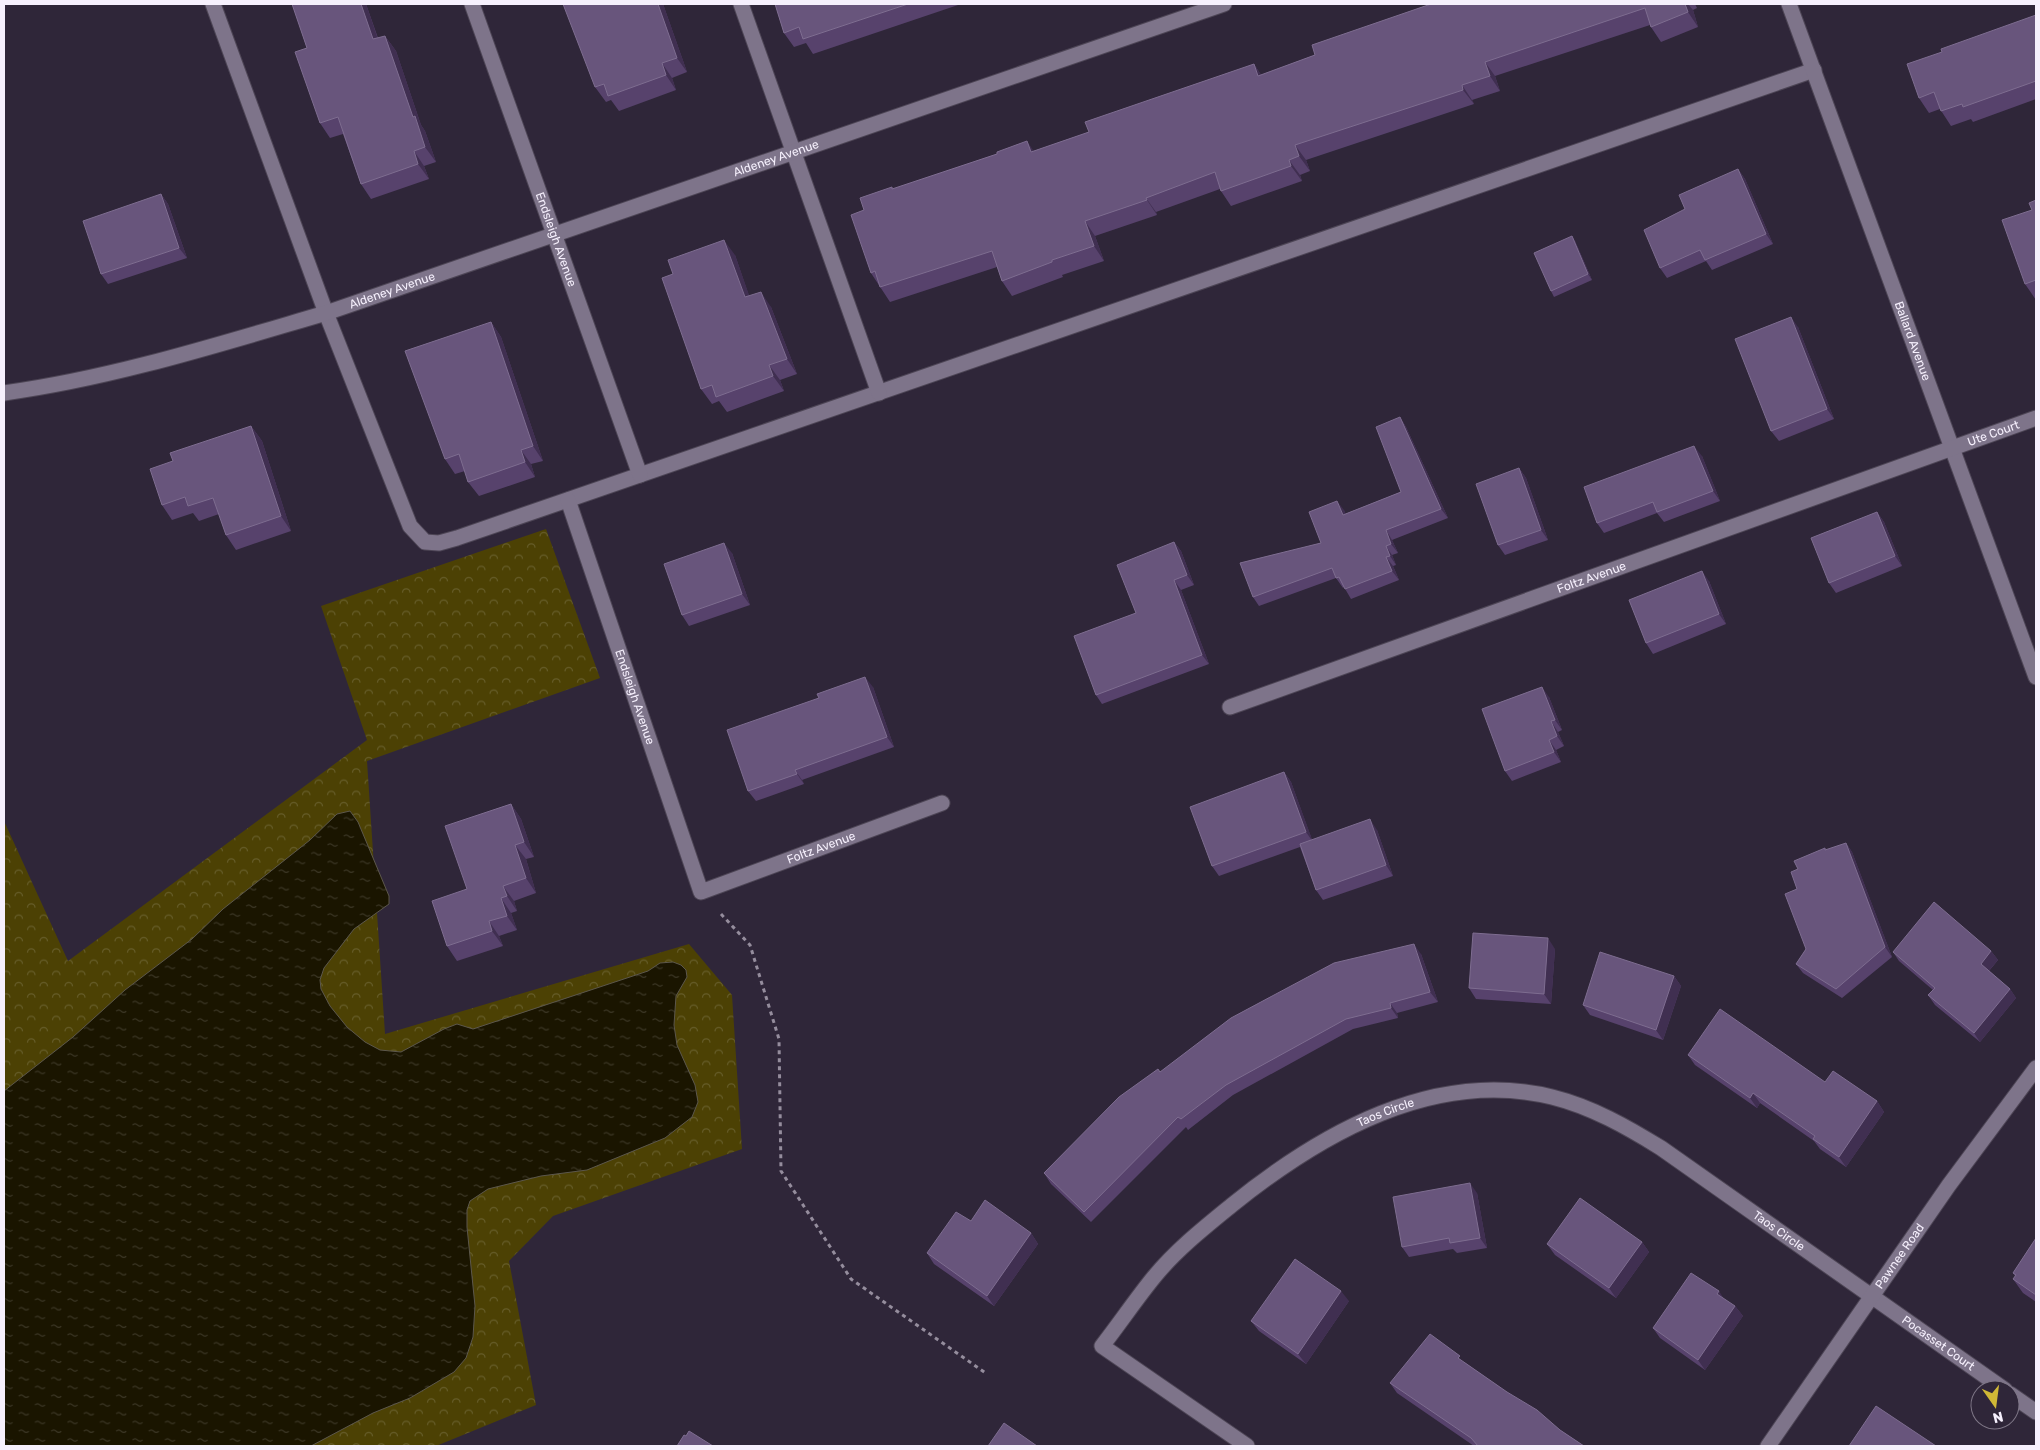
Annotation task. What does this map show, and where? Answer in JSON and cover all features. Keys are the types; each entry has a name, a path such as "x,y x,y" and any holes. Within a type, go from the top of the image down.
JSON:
{"street":[{"path":"214,4 326,312 410,526 425,542 439,543 1814,70"},
{"name":"Endsleigh Avenue","path":"472,4 640,475"},
{"path":"741,4 879,393"},
{"name":"Aldeney Avenue","path":"4,393 116,372 201,350 326,312 1224,4"},
{"name":"Ballard Avenue","path":"1789,4 2036,677"},
{"name":"Ute Court","path":"1952,448 2036,418"},
{"name":"Foltz Avenue","path":"1230,707 1952,448"},
{"name":"Endsleigh Avenue","path":"568,500 701,892"},
{"name":"Foltz Avenue","path":"701,892 942,803"},
{"name":"Pawnee Road","path":"1768,1446 1960,1169 2036,1068"},
{"name":"Taos Circle","path":"1247,1446 1102,1346 1155,1276 1204,1228 1255,1187 1299,1156 1342,1131 1386,1111 1429,1098 1471,1091 1513,1092 1552,1097 1592,1111 1628,1128 1661,1148 1872,1296"},
{"name":"Pocasset Court","path":"1872,1296 1991,1380"},
{"path":"2020,1401 2036,1412"}],"path":[{"path":"701,892 750,945 779,1039 781,1171 851,1279 987,1374"}],"green space":[{"path":"546,529 600,678 367,761 385,1034 689,944 732,995 742,1149 553,1216 509,1261 536,1405 436,1446 4,1446 4,821 68,961 367,740 321,606"}],"water":[{"path":"350,811 358,822 389,896 389,904 354,929 324,968 320,980 321,989 330,1006 347,1027 365,1042 380,1050 401,1052 457,1024 473,1029 648,971 660,963 673,962 681,965 686,970 687,977 676,996 674,1025 677,1045 695,1085 698,1102 692,1117 665,1138 587,1170 541,1176 488,1189 470,1201 467,1210 467,1227 475,1306 473,1337 466,1358 454,1372 410,1398 373,1413 311,1446 4,1446 4,1091 73,1037 125,990 192,939 223,909 310,840 337,814"}],"building":[{"path":"292,4 361,4 373,39 385,36 413,117 415,116 425,147 414,151 418,164 361,184 338,117 320,123 295,52 307,48"},
{"path":"563,4 658,4 677,58 662,63 666,75 608,96 604,84 595,87"},
{"path":"775,4 908,4 803,39 799,27 784,33"},
{"path":"1431,4 1685,4 1688,12 1651,27 1645,8 1485,62 1490,76 1462,85 1463,90 1295,145 1299,156 1289,160 1291,166 1221,191 1215,172 1146,198 1147,200 1085,221 1094,246 1052,260 1052,262 1002,281 992,251 880,287 875,271 871,273 851,215 864,210 860,198 997,154 997,152 1027,141 1031,152 1089,132 1085,122 1254,64 1258,76 1315,55 1312,45"},
{"path":"2036,15 2036,81 1963,107 1962,104 1941,111 1934,92 1919,98 1907,64 1942,52 1941,49"},
{"path":"1738,169 1766,234 1705,260 1700,250 1660,268 1644,230 1685,209 1679,195"},
{"path":"161,194 179,248 101,274 83,221"},
{"path":"2036,200 2036,280 2025,284 2002,220 2032,210 2029,203"},
{"path":"1572,236 1588,274 1551,291 1534,253"},
{"path":"724,240 745,297 761,292 787,359 769,365 773,376 716,397 712,385 701,389 662,278 673,274 668,260"},
{"path":"1791,317 1827,409 1771,431 1735,339"},
{"path":"491,322 533,446 521,450 525,462 468,482 459,454 445,459 405,351"},
{"path":"1400,417 1441,509 1386,530 1391,544 1386,546 1390,556 1386,557 1392,571 1345,589 1339,577 1336,578 1332,568 1253,597 1240,563 1321,543 1309,512 1337,501 1343,515 1401,492 1376,427"},
{"path":"251,426 281,516 226,535 213,498 188,506 185,497 162,505 150,469 173,461 170,453"},
{"path":"1694,446 1713,491 1657,512 1653,502 1597,523 1584,487"},
{"path":"1519,468 1541,530 1498,545 1476,484"},
{"path":"1877,512 1895,556 1829,583 1811,538"},
{"path":"1174,542 1187,575 1174,580 1202,655 1096,695 1074,636 1136,613 1117,565"},
{"path":"724,543 742,594 682,615 664,564"},
{"path":"1702,571 1719,614 1646,643 1629,600"},
{"path":"865,677 887,737 795,770 797,774 748,791 727,730 819,698 817,694"},
{"path":"1542,687 1555,720 1551,721 1557,736 1549,740 1554,752 1505,771 1482,709"},
{"path":"1284,772 1306,832 1212,866 1190,807"},
{"path":"511,804 524,842 515,845 526,878 503,886 507,896 501,898 507,916 489,921 492,931 447,946 432,901 467,889 445,826"},
{"path":"1370,819 1386,865 1316,890 1300,844"},
{"path":"1846,843 1885,947 1836,989 1796,964 1806,949 1785,894 1797,889 1791,872 1798,869 1794,861 1825,848 1825,850"},
{"path":"1934,902 1991,951 1981,964 2010,989 1974,1033 1928,995 1935,988 1893,952"},
{"path":"1473,933 1548,938 1544,994 1469,988"},
{"path":"1414,944 1430,992 1390,1003 1391,1008 1346,1019 1226,1085 1181,1119 1178,1117 1084,1212 1044,1173 1119,1097 1158,1069 1160,1072 1231,1018 1334,963"},
{"path":"1600,952 1674,976 1656,1030 1583,1005"},
{"path":"1720,1009 1825,1082 1833,1071 1877,1101 1839,1157 1813,1139 1815,1136 1753,1093 1750,1098 1688,1055"},
{"path":"1470,1183 1480,1238 1450,1243 1449,1238 1402,1247 1393,1197"},
{"path":"1580,1198 1642,1242 1609,1288 1547,1244"},
{"path":"985,1200 1031,1233 987,1296 927,1253 956,1212 971,1221"},
{"path":"2036,1238 2036,1295 2013,1279 2016,1275 2013,1273"},
{"path":"1295,1259 1341,1291 1298,1354 1251,1321"},
{"path":"1691,1273 1719,1291 1717,1294 1735,1306 1698,1360 1653,1328"},
{"path":"1430,1334 1460,1356 1458,1358 1537,1410 1560,1430 1584,1446 1478,1446 1471,1438 1390,1383"},
{"path":"1876,1406 1936,1446 1849,1446"},
{"path":"1004,1423 1037,1446 988,1446"},
{"path":"689,1431 713,1446 677,1446"}]}
